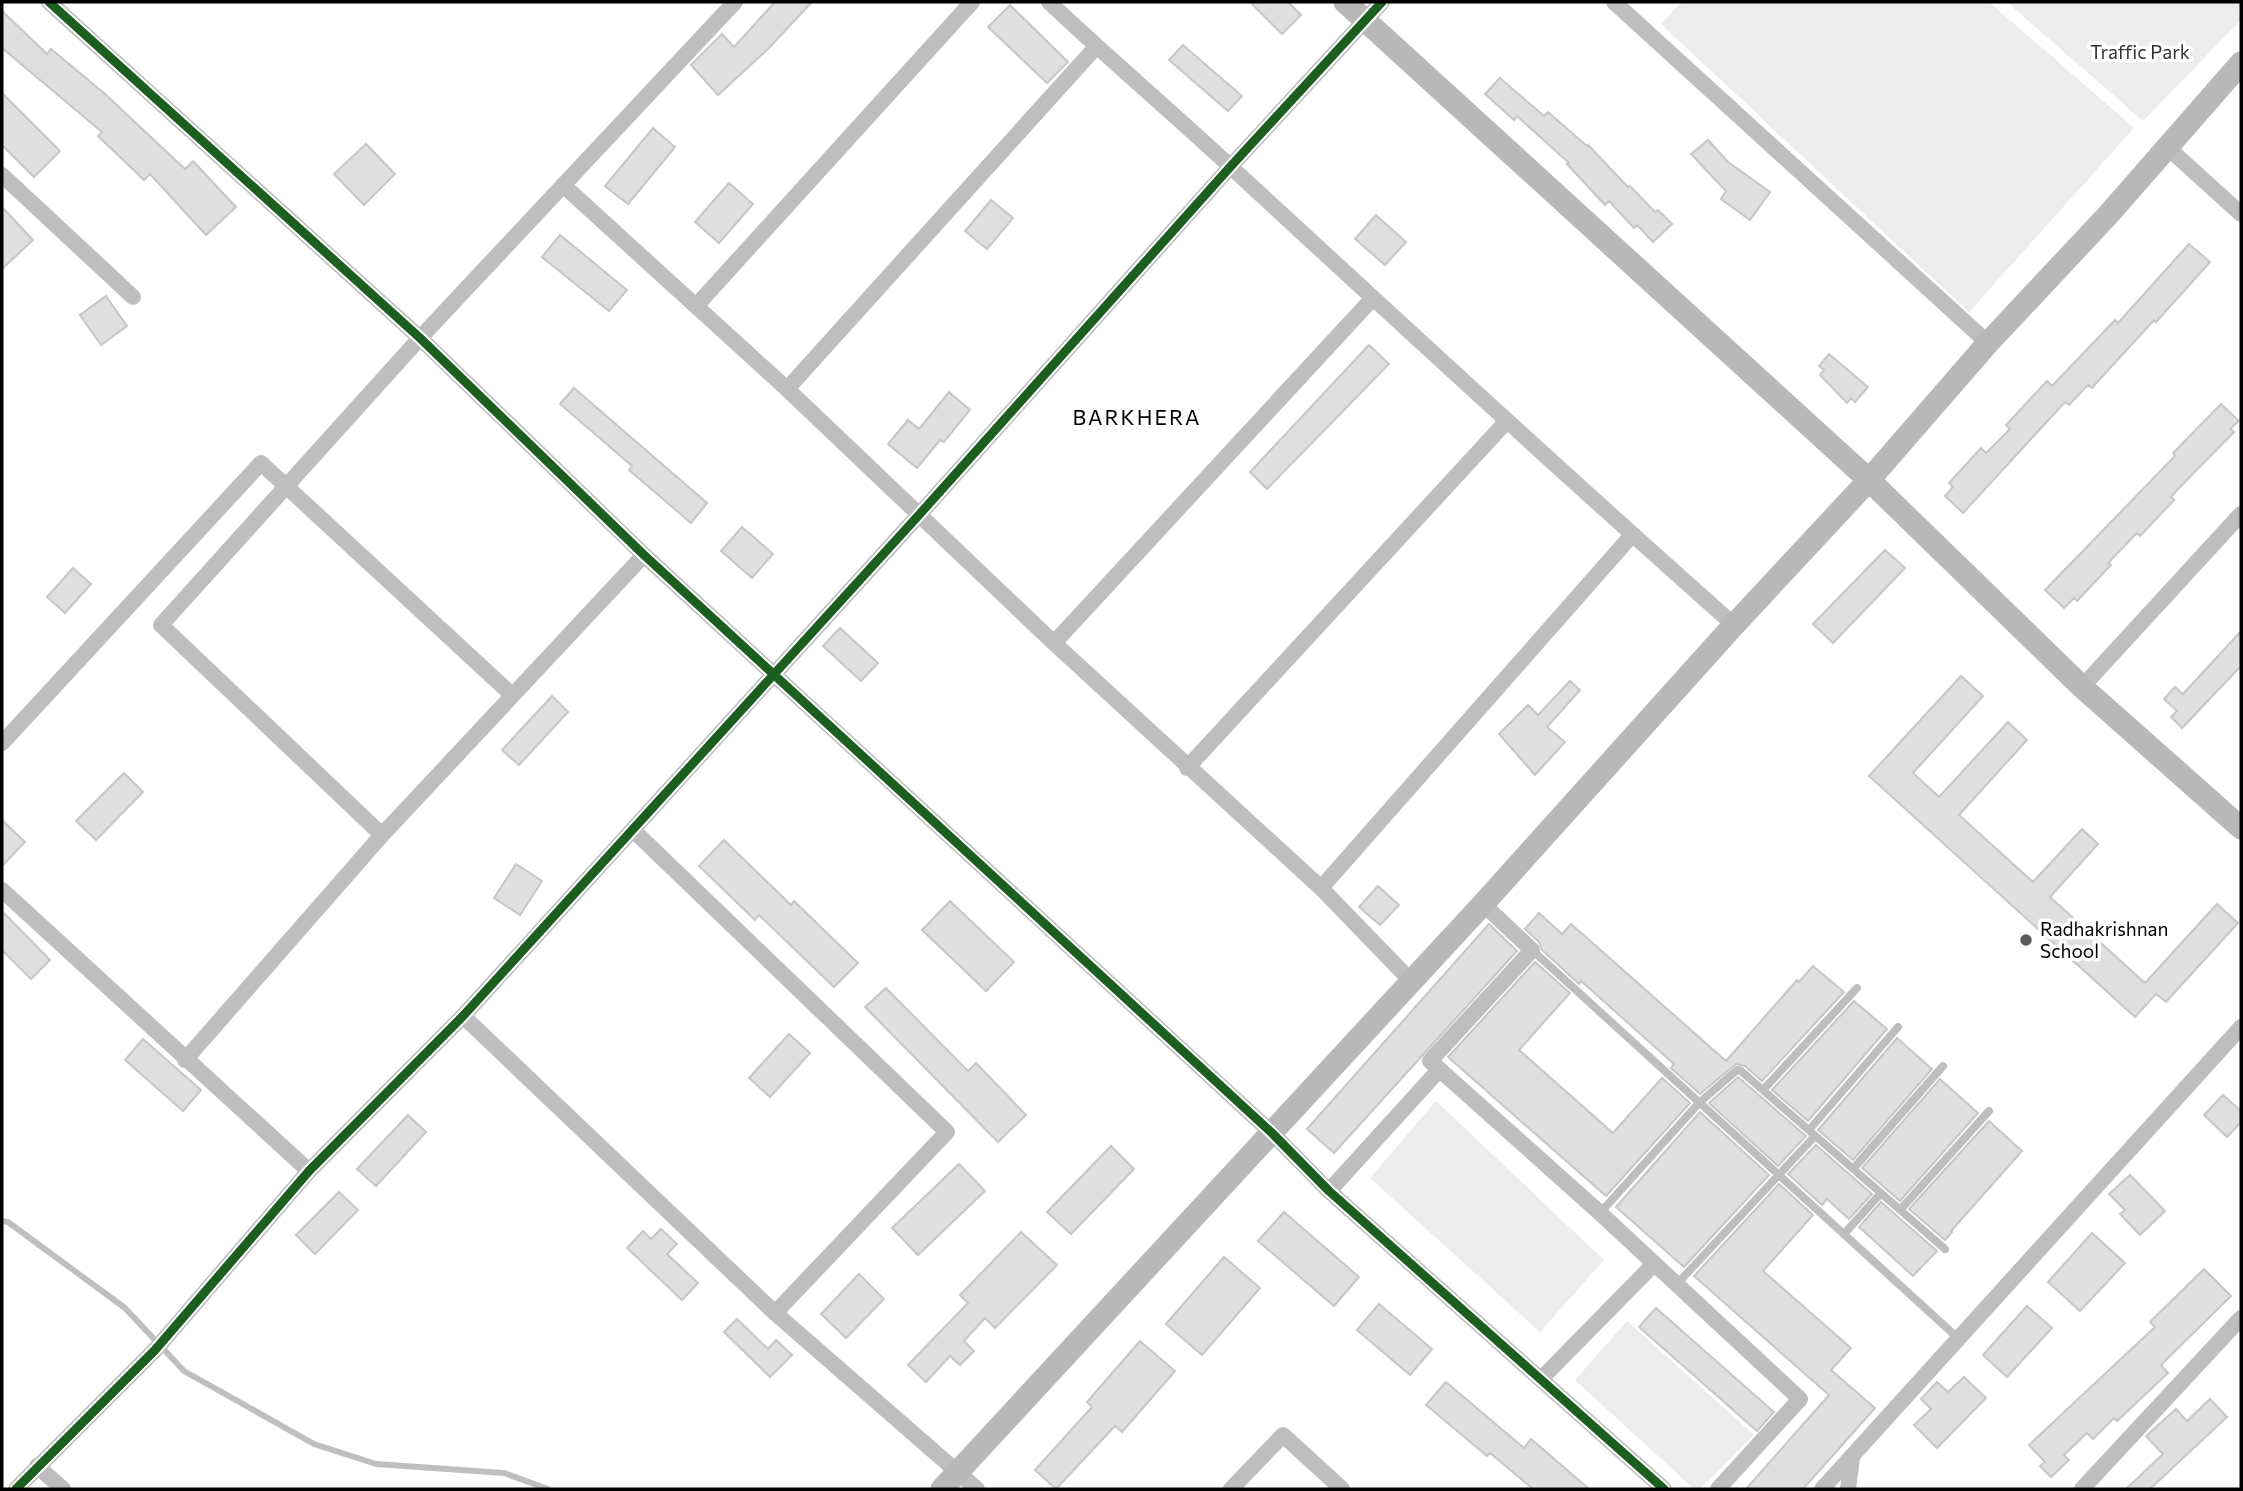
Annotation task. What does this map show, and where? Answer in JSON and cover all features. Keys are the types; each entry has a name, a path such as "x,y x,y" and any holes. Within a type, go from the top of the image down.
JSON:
{"main road":[{"path":"1345,2 1375,8 2082,687 2241,828"},
{"path":"943,1489 1483,904 1734,625 1869,480 1988,343 2108,215 2241,63"}],"street":[{"path":"49,2 420,338 644,555 1272,1133 1329,1191 1664,1489"},
{"path":"382,835 161,625 420,338 735,2"},
{"path":"696,306 972,2"},
{"path":"1049,2 1231,166 1506,422 1734,625"},
{"path":"1614,2 1988,343"},
{"path":"16,1489 155,1350 309,1171 463,1016 775,675 1375,8"},
{"path":"788,389 1096,47"},
{"path":"2166,146 2241,214"},
{"path":"2,175 133,297"},
{"path":"563,185 788,389 918,516 1187,768 1321,888 1411,981"},
{"path":"1054,643 1373,298"},
{"path":"1187,768 1506,422"},
{"path":"2,743 261,463 512,695"},
{"path":"2082,687 2241,514"},
{"path":"1321,888 1632,535"},
{"path":"185,1060 382,835 644,555"},
{"path":"633,830 947,1132 775,1313"},
{"path":"2,890 309,1171"},
{"path":"1483,904 1532,950 1430,1061 1600,1213 1800,1399 1718,1489"},
{"path":"463,1016 775,1313 977,1489"},
{"path":"1822,1489 2238,1037"},
{"path":"1329,1191 1439,1070"},
{"path":"1541,1380 1654,1264"},
{"path":"2082,1489 2241,1318"},
{"path":"1231,1489 1283,1435 1342,1489"},
{"path":"1848,1489 1852,1458"},
{"path":"37,1466 63,1489"}],"lane":[{"path":"1532,950 1960,1339"},
{"path":"1763,1090 1857,988"},
{"path":"1676,1285 1780,1175 1898,1027"},
{"path":"1853,1168 1943,1066"},
{"path":"1600,1213 1699,1103 1737,1070 1945,1249"},
{"path":"1900,1210 1989,1111"},
{"path":"1844,1234 1881,1193"}],"green space":[{"path":"1682,2 1989,2 2134,128 1969,312 1661,24"},
{"name":"Traffic Park","path":"2007,2 2241,2 2241,20 2143,121"},
{"path":"1436,1101 1604,1260 1540,1332 1370,1178"},
{"path":"1627,1321 1754,1435 1700,1489 1694,1489 1575,1380"}],"building":[{"path":"775,2 812,2 768,49 718,95 691,65 722,34 734,47"},
{"path":"1250,2 1288,2 1301,15 1282,34"},
{"path":"1010,5 1068,62 1047,83 988,27"},
{"path":"2,11 47,54 51,49 105,94 185,169 193,161 236,207 206,235 150,174 144,180 98,136 102,132 2,48"},
{"path":"1183,45 1242,96 1228,111 1169,60"},
{"path":"1500,78 1544,116 1548,112 1588,145 1628,187 1672,224 1653,242 1637,225 1634,228 1609,201 1605,205 1567,164 1569,163 1517,116 1514,120 1485,94"},
{"path":"2,93 60,151 34,177 2,145"},
{"path":"653,128 675,147 628,204 605,186"},
{"path":"1708,140 1728,162 1770,192 1750,220 1721,199 1726,191 1691,154"},
{"path":"366,144 395,174 364,205 334,174"},
{"path":"729,183 753,204 719,243 695,222"},
{"path":"991,200 1013,218 987,249 965,231"},
{"path":"2,207 33,240 2,269"},
{"path":"1376,215 1406,242 1385,265 1355,239"},
{"path":"560,235 627,290 609,311 542,257"},
{"path":"2189,244 2210,262 2092,388 2088,385 2069,405 2065,402 1963,513 1945,496 1953,487 1949,483 1981,448 1986,453 2010,429 2006,425 2047,381 2052,386 2115,320 2118,323"},
{"path":"106,296 127,326 101,345 80,315"},
{"path":"1369,345 1389,364 1267,489 1250,472"},
{"path":"1829,354 1868,387 1855,402 1851,398 1847,403 1820,375 1824,370 1819,366"},
{"path":"574,388 707,503 691,523 629,470 632,466 560,404"},
{"path":"949,392 970,410 944,442 940,440 917,468 888,444 908,420 919,429"},
{"path":"2221,404 2239,421 2230,429 2234,432 2179,488 2171,497 2174,500 2140,536 2137,533 2077,601 2074,598 2064,608 2045,590 2175,456 2173,453"},
{"path":"742,527 773,554 752,578 721,551"},
{"path":"1885,550 1905,568 1833,643 1813,624"},
{"path":"73,568 91,584 65,613 47,597"},
{"path":"840,628 878,663 861,681 823,646"},
{"path":"2241,631 2241,666 2182,728 2171,717 2177,711 2164,699 2175,687 2183,694"},
{"path":"1961,676 1983,696 1913,773 1939,797 2008,722 2027,740 1959,815 2033,882 2082,829 2098,844 2050,897 2145,983 2217,904 2238,923 2166,1002 2156,994 2135,1017 1869,776"},
{"path":"1570,681 1580,690 1547,727 1565,742 1535,775 1499,734 1528,705 1538,715"},
{"path":"552,696 568,712 519,765 502,750"},
{"path":"124,773 143,792 96,840 76,821"},
{"path":"2,820 25,842 2,866"},
{"path":"724,840 791,905 794,901 858,963 834,987 759,915 755,920 699,866"},
{"path":"516,864 542,881 520,915 494,898"},
{"path":"1378,886 1399,905 1380,925 1359,907"},
{"path":"950,901 1014,962 986,991 922,930"},
{"path":"2,911 50,960 31,979 2,950"},
{"path":"1539,913 1562,934 1571,924 1726,1061 1797,980 1799,982 1813,966 1844,992 1762,1081 1745,1066 1736,1064 1700,1094 1671,1068 1674,1064 1542,950 1539,942 1525,929"},
{"path":"1489,924 1517,951 1334,1153 1307,1129"},
{"path":"1535,962 1570,993 1519,1050 1613,1133 1662,1078 1690,1103 1606,1196 1448,1057"},
{"path":"886,988 968,1071 976,1063 1026,1115 998,1142 865,1007"},
{"path":"1854,1001 1887,1029 1808,1121 1772,1090"},
{"path":"789,1034 810,1053 770,1097 749,1078"},
{"path":"1897,1038 1932,1069 1853,1160 1818,1130"},
{"path":"143,1039 201,1090 183,1111 125,1060"},
{"path":"1738,1077 1806,1136 1778,1166 1709,1103"},
{"path":"1940,1079 1978,1113 1900,1201 1862,1168"},
{"path":"2223,1095 2241,1111 2241,1122 2227,1137 2204,1115"},
{"path":"1700,1112 1769,1175 1684,1267 1616,1207"},
{"path":"408,1115 426,1132 376,1186 357,1169"},
{"path":"1989,1121 2022,1151 1945,1240 1909,1209"},
{"path":"1816,1145 1872,1194 1849,1219 1827,1199 1822,1205 1788,1174"},
{"path":"1111,1146 1134,1169 1071,1234 1047,1212"},
{"path":"959,1164 985,1191 918,1255 892,1228"},
{"path":"2130,1175 2165,1211 2140,1235 2120,1214 2125,1210 2109,1194"},
{"path":"1779,1184 1813,1215 1763,1271 1851,1348 1831,1370 1875,1408 1803,1489 1746,1489 1829,1395 1694,1276"},
{"path":"339,1192 358,1210 315,1254 296,1235"},
{"path":"1881,1202 1937,1251 1913,1276 1859,1227"},
{"path":"1284,1212 1359,1277 1334,1306 1258,1241"},
{"path":"661,1229 677,1244 667,1254 698,1283 682,1300 627,1248 643,1231 651,1239"},
{"path":"1021,1232 1057,1265 995,1328 985,1318 964,1341 974,1351 960,1365 950,1356 926,1382 908,1365 968,1303 960,1295"},
{"path":"2092,1233 2125,1263 2080,1311 2048,1282"},
{"path":"1224,1257 1260,1288 1202,1355 1166,1324"},
{"path":"2204,1269 2231,1296 2161,1365 2168,1373 2117,1421 2114,1418 2093,1439 2087,1433 2064,1455 2069,1460 2051,1477 2040,1466 2045,1462 2029,1445 2155,1327 2150,1322"},
{"path":"859,1274 884,1299 846,1338 821,1314"},
{"path":"1379,1304 1432,1349 1410,1375 1357,1330"},
{"path":"2027,1306 2052,1328 2007,1377 1983,1355"},
{"path":"1656,1308 1774,1412 1757,1431 1639,1327"},
{"path":"737,1319 768,1349 776,1340 792,1355 770,1377 724,1332"},
{"path":"1140,1341 1175,1371 1122,1432 1115,1426 1056,1489 1035,1470 1092,1407 1087,1402"},
{"path":"1964,1377 1986,1398 1937,1448 1914,1425 1931,1409 1921,1399 1937,1382 1948,1392"},
{"path":"1446,1382 1524,1448 1531,1439 1589,1489 1533,1489 1490,1453 1487,1456 1426,1405"},
{"path":"2210,1399 2227,1417 2150,1489 2126,1489 2163,1454 2146,1436 2176,1409 2187,1421"}],"waterway":[{"path":"2,1221 8,1222 125,1308 184,1371 314,1444 376,1464 504,1473 548,1489"}],"cycle path":[{"path":"49,2 420,338 644,555 1272,1133 1329,1191 1664,1489"},
{"path":"16,1489 155,1350 309,1171 463,1016 1382,2"}],"place":[{"name":"Radhakrishnan School","path":"2026,940"}],"district":[{"name":"BARKHERA","path":"1137,418"}]}
